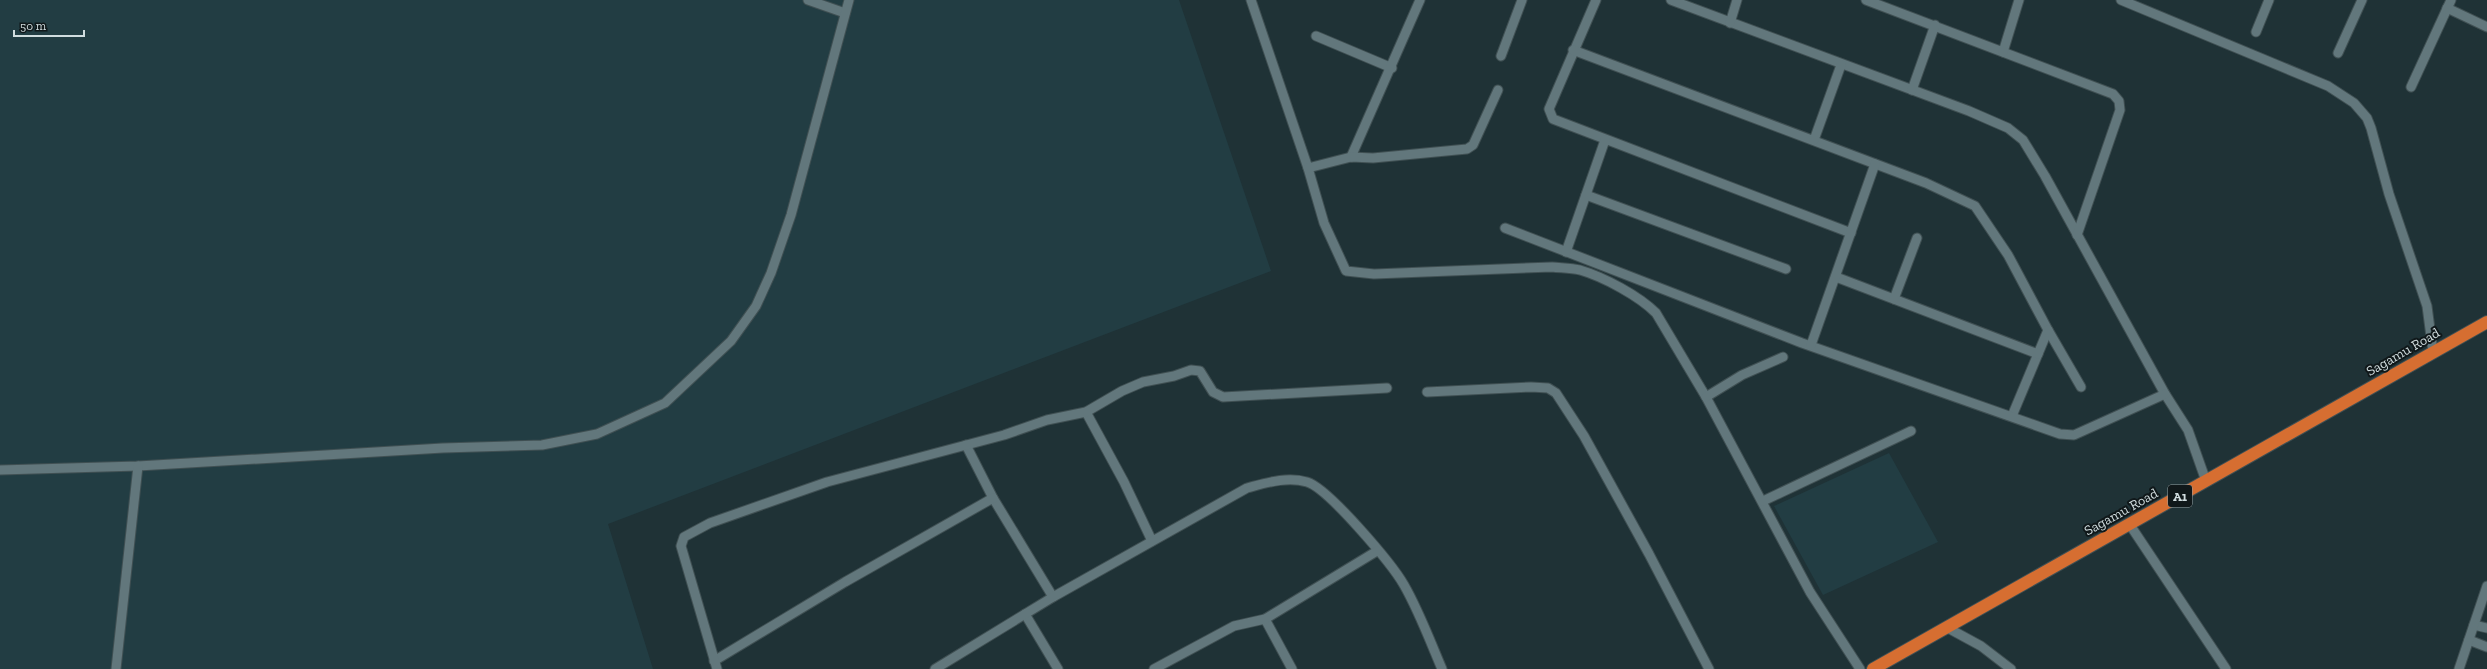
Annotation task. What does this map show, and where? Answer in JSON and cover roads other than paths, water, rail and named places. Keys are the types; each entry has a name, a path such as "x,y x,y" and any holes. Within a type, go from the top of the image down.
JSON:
{"highway":[{"name":"Sagamu Road","path":"1873,669 2487,322"}],"street":[{"path":"808,0 845,12"},
{"path":"0,470 138,466 443,448 542,445 597,434 665,403 731,341 756,306 768,279 791,215 849,0"},
{"path":"1251,0 1308,168 1324,223 1346,271 1374,274 1552,267 1580,270 1606,281 1648,305 1656,313 1706,397 1763,501 1810,592 1860,669"},
{"path":"1351,157 1392,68 1420,0"},
{"path":"1501,56 1522,0"},
{"path":"1596,0 1573,50 1549,109 1550,116 1553,119 1851,233"},
{"path":"1671,0 1841,65 1912,90 1987,119 2016,133 2045,176 2165,394 2188,430 2206,481"},
{"path":"1730,23 1737,0"},
{"path":"1866,0 2102,88 2112,94 2119,101 2116,124 2077,234"},
{"path":"2003,52 2018,0"},
{"path":"2121,0 2328,86 2354,103 2361,110 2371,128 2391,202 2427,306 2433,352"},
{"path":"2256,32 2270,0"},
{"path":"2338,53 2362,0"},
{"path":"2411,87 2449,4 2487,27"},
{"path":"1912,90 1935,25"},
{"path":"1316,36 1392,68"},
{"path":"1573,50 1814,140 1945,191 1975,206 2008,255 2080,387"},
{"path":"1814,140 1841,65"},
{"path":"1308,168 1351,157 1373,158 1467,149 1473,145 1498,90"},
{"path":"1566,252 1605,140"},
{"path":"1811,345 1875,164"},
{"path":"1586,195 1786,269"},
{"path":"1505,228 1811,345 2060,434 2074,435 2165,394"},
{"path":"1894,299 1918,238"},
{"path":"1836,277 2038,354"},
{"path":"2012,416 2048,330"},
{"path":"1706,397 1742,375 1783,357"},
{"path":"993,498 845,582 716,665 681,546 684,537 710,523 827,482 1004,435 1047,420 1086,412 1122,391 1143,382 1195,370 1204,375 1213,392 1223,397 1387,388"},
{"path":"1427,392 1531,387 1548,388 1556,393 1584,436 1709,669"},
{"path":"1086,412 1124,482 1152,541"},
{"path":"1763,501 1911,431"},
{"path":"966,445 993,498 1053,597"},
{"path":"116,669 138,466"},
{"path":"935,669 1053,597 1247,488 1270,482 1290,480 1305,481 1322,490 1377,551 1404,585 1442,669"},
{"path":"2130,525 2224,666 2214,669"},
{"path":"1154,669 1234,626 1265,619 1377,551"},
{"path":"2459,669 2487,586"},
{"path":"1025,614 1058,669"},
{"path":"1265,619 1292,669"},
{"path":"2474,625 2487,628"},
{"path":"1946,627 1981,646 2011,669"},
{"path":"2469,640 2487,647"}]}
